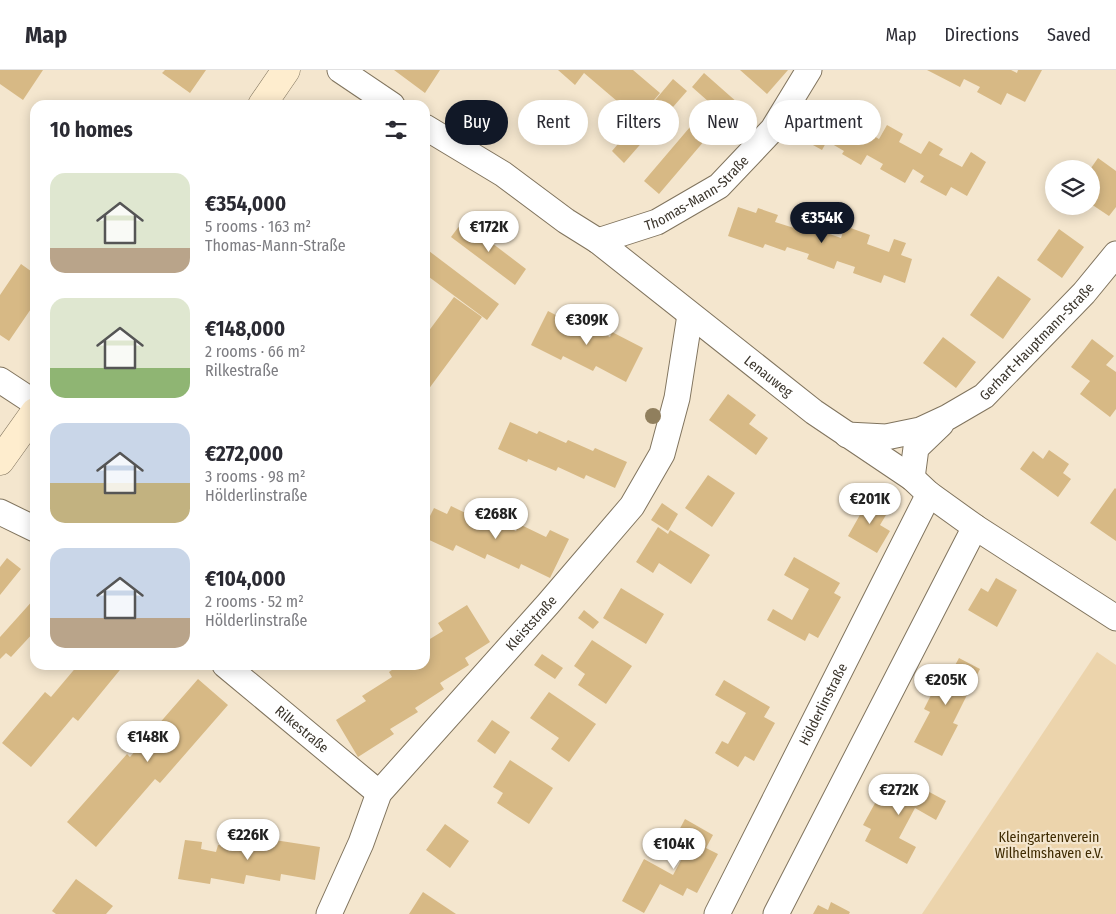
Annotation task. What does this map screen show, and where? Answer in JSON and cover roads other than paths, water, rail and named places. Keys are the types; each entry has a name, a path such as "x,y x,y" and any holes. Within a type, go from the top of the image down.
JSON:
{"main road":[{"path":"265,100 286,70"},
{"path":"0,461 30,419"}],"street":[{"path":"340,70 385,100"},
{"name":"Thomas-Mann-Straße","path":"598,241 657,222 719,186 773,129 809,70"},
{"name":"Lenauweg","path":"430,131 503,174 566,221 598,241 690,315 846,435 921,486 975,526 1116,618"},
{"name":"Gerhart-Hauptmann-Straße","path":"846,435 886,437 920,430 948,417 984,396 1084,293 1116,254"},
{"name":"Kleiststraße","path":"330,914 361,843 379,793 548,604 632,506 662,454 677,398 690,315"},
{"path":"0,380 30,400"},
{"name":"Gerhart-Hauptmann-Straße","path":"921,486 916,448 948,417"},
{"name":"Hölderlinstraße","path":"717,914 921,486"},
{"path":"0,512 30,527"},
{"path":"776,914 975,526"},
{"name":"Rilkestraße","path":"231,670 379,793"}],"park label":[{"name":"Kleingartenverein Wilhelmshaven e.V.","path":"1049,846"}]}
